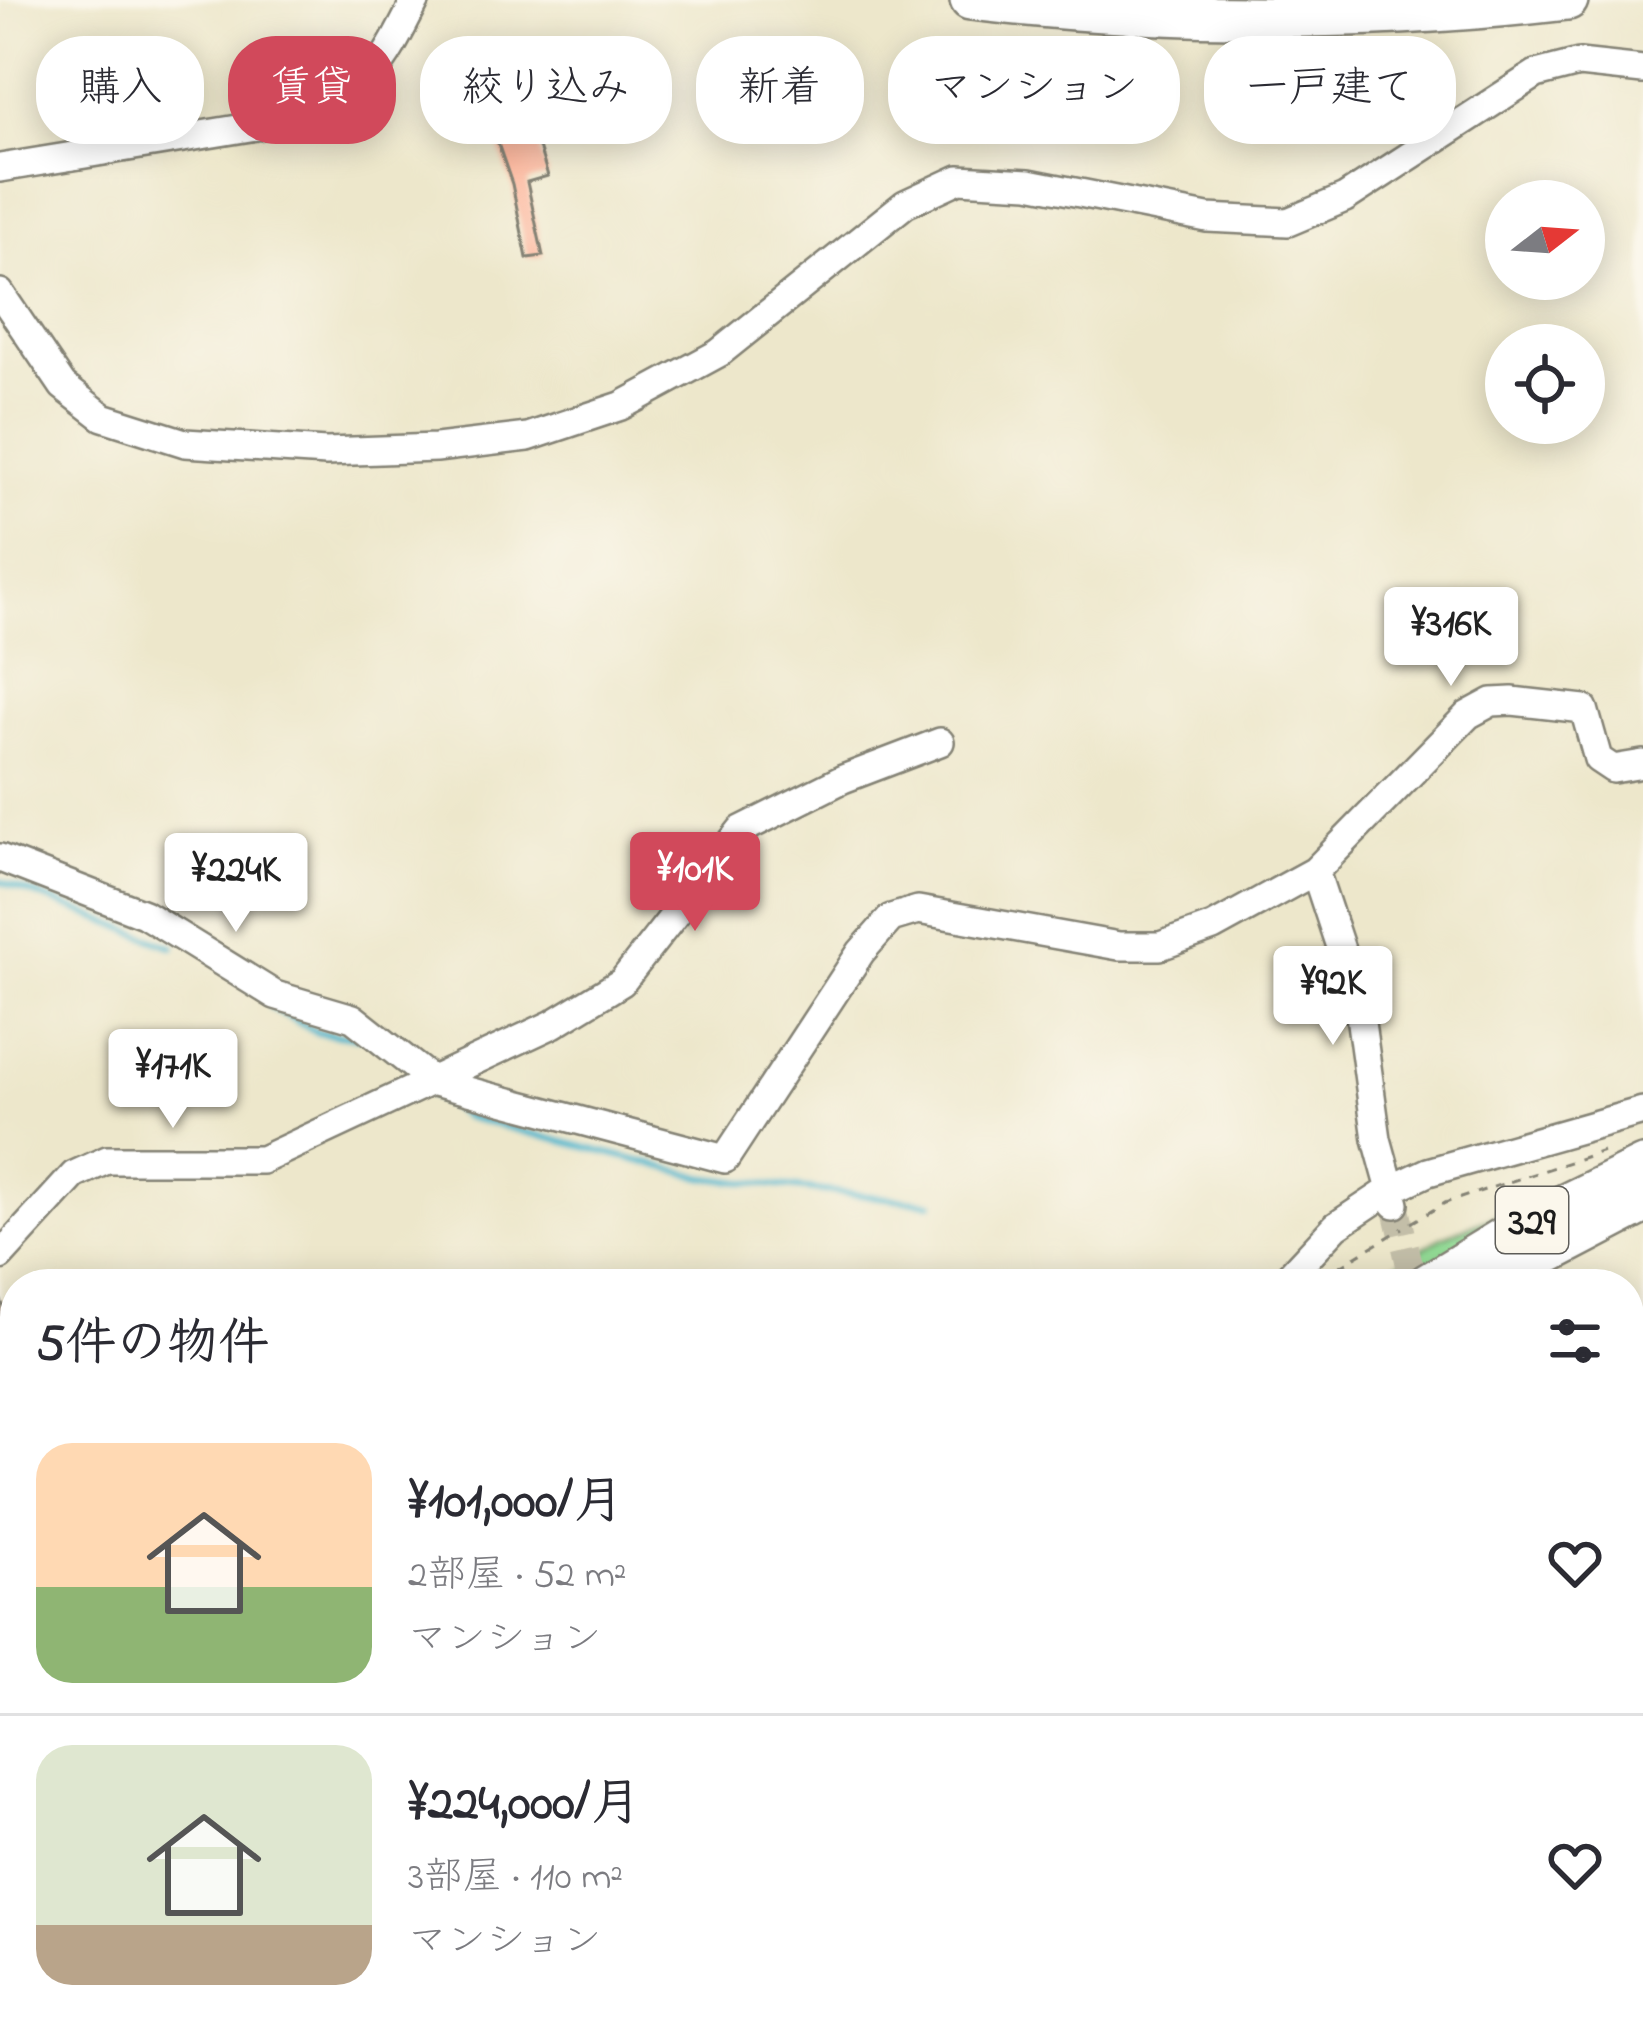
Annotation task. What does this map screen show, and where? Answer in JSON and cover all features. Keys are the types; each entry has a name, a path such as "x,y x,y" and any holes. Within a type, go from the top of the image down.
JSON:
{"highway":[{"path":"970,0 1129,12 1300,14 1568,0"},
{"name":"329","path":"1452,1269 1532,1220 1643,1166"},
{"name":"329","path":"1519,1269 1643,1204"}],"street":[{"path":"0,167 299,119 341,101 382,68 416,0"},
{"path":"0,293 63,386 103,417 185,442 326,452 436,448 528,437 621,406 671,382 782,305 905,204 959,179 1029,183 1207,218 1288,222 1345,198 1536,74 1580,63 1643,70"},
{"path":"0,858 144,914 274,995 353,1018 425,1085 725,1159 861,952 891,918 918,910 1119,946 1160,946 1213,927 1316,871 1468,715 1492,702 1584,710 1598,759 1613,769 1643,764"},
{"path":"0,1256 74,1175 107,1160 262,1160 554,1024 622,982 742,830 843,779 940,742"},
{"path":"1316,871 1358,1001 1393,1198"},
{"path":"1296,1269 1336,1226 1393,1198 1428,1172 1643,1112"}],"path":[{"path":"1337,1269 1445,1203 1605,1150"}],"green space":[{"path":"1549,1195 1423,1269 1389,1269 1442,1237"}],"building":[{"path":"498,144 538,144 548,176 527,182 543,256 527,258 512,184"}],"waterway":[{"path":"0,881 173,947"},
{"path":"271,1007 318,1033 359,1037"},
{"path":"430,1093 465,1117 707,1178 932,1203"}],"tunnel":[{"path":"1396,1207 1410,1269"}]}
